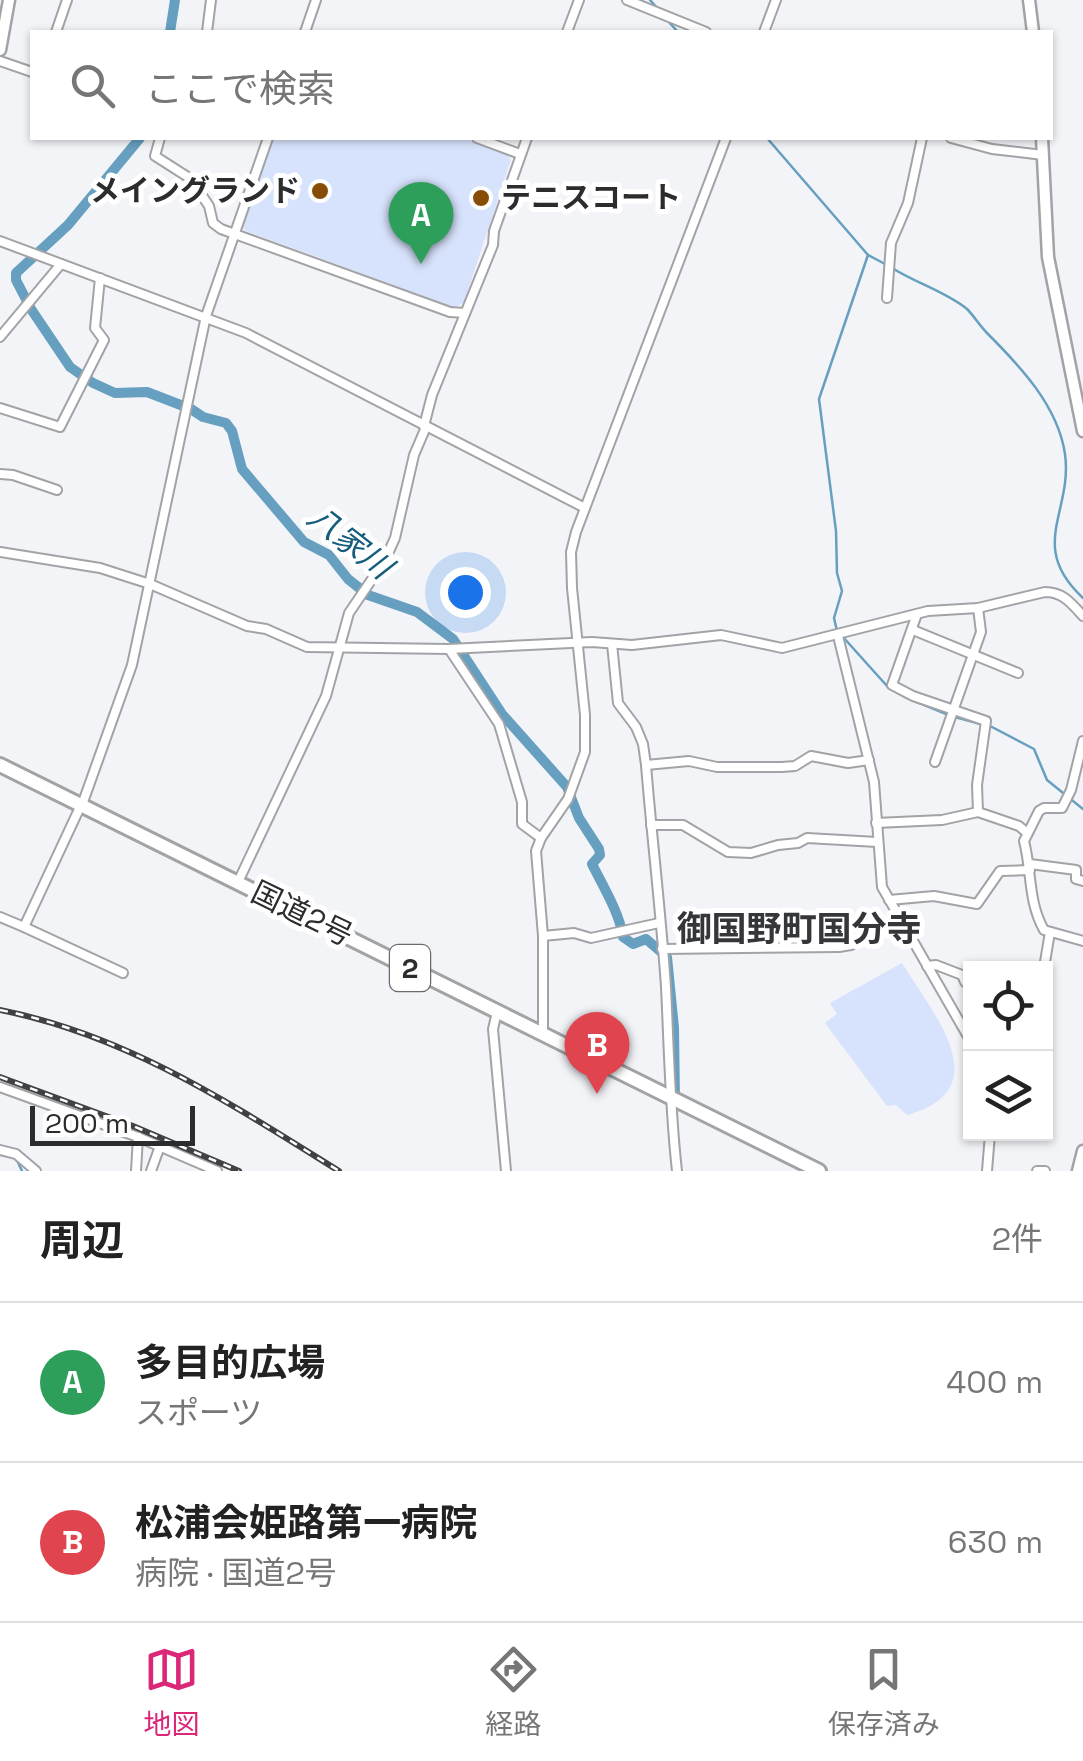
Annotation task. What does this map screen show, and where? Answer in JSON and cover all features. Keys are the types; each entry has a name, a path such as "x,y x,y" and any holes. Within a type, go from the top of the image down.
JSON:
{"highway":[{"name":"国道2号","path":"0,765 819,1171"}],"main road":[{"path":"0,50 8,0"},
{"path":"1029,0 1032,30"},
{"path":"1042,140 1048,257 1083,431"},
{"path":"1078,1171 1083,1152"}],"street":[{"path":"57,30 67,0"},
{"path":"207,30 211,0"},
{"path":"306,30 316,0"},
{"path":"568,30 579,0"},
{"path":"627,0 701,30"},
{"path":"765,30 776,0"},
{"path":"0,61 30,71"},
{"path":"159,140 155,156 191,179 209,206 213,223 450,312 465,313"},
{"path":"24,927 82,805 110,736 132,665 206,316 267,140"},
{"path":"482,140 520,154"},
{"path":"238,882 326,696 349,613 396,538 432,395 494,246 494,231 525,140"},
{"path":"543,1034 543,936 535,866 541,838 568,799 585,752 571,552 725,140"},
{"path":"887,298 891,243 908,203 922,140"},
{"path":"958,140 992,149 1043,155"},
{"path":"0,240 206,316 586,508"},
{"path":"0,337 61,264"},
{"path":"0,408 60,427 104,340 96,333 100,304 96,290 100,278"},
{"path":"0,474 13,474 57,490"},
{"path":"0,552 100,568 306,647 449,650 578,642 632,645 721,634 782,648 917,614 978,608 1022,595 1056,592 1083,616"},
{"path":"935,762 981,632 978,608"},
{"path":"917,614 892,685 912,696 986,721 977,785 978,812"},
{"path":"913,630 1018,673"},
{"path":"838,636 874,782 882,887 963,1028"},
{"path":"612,644 618,703 636,728 646,765 677,1171"},
{"path":"449,650 499,724 522,802 522,824 541,838"},
{"path":"1026,832 1031,832 1044,808 1062,808 1072,790 1083,741"},
{"path":"646,765 689,761 717,767 782,767 795,766 811,756 848,763 869,760"},
{"path":"876,823 942,820 978,812 1020,826 1026,832"},
{"path":"651,824 683,824 728,852 750,853 806,838 877,842"},
{"path":"1026,832 1024,842 1034,910 1044,930 1083,941"},
{"path":"890,900 934,896 977,904 1000,871 1030,867 1076,870 1076,880 1083,881"},
{"path":"0,917 122,973"},
{"path":"662,949 839,947 852,945 898,917"},
{"path":"543,936 574,934 592,938 659,923"},
{"path":"1045,961 1050,932"},
{"path":"927,966 936,965 963,977"},
{"path":"497,1011 492,1029 506,1171"},
{"path":"0,1086 217,1171"},
{"path":"136,1171 138,1137"},
{"path":"988,1171 990,1141"},
{"path":"151,1171 160,1146"},
{"path":"0,1150 16,1154 36,1171"},
{"path":"1036,1171 1045,1171"}],"shaded area":[{"path":"273,140 469,140 511,160 464,302 455,308 244,230 242,225"},
{"path":"902,963 942,1027 954,1069 950,1087 935,1103 907,1115 896,1105 887,1106 825,1023 837,1014 830,1003"}],"waterway":[{"name":"八家川","path":"170,30 175,0"},
{"path":"650,0 659,10"},
{"path":"667,20 676,30"},
{"name":"八家川","path":"138,140 68,225 16,273 31,309 70,367 93,383 115,393 147,392 226,423 232,431 242,469 304,542 329,555 348,579 368,595 417,612 453,639 502,714 567,787 579,818 599,849 600,855 592,864 615,910 623,937 633,944 646,939 667,957 674,1028 675,1102"},
{"path":"769,140 868,255 885,264"},
{"path":"837,631 834,618 842,591 819,399 868,255"},
{"path":"892,268 967,309 1046,403 1065,454 1066,475 1056,528 1058,562 1066,579 1083,598"},
{"path":"843,637 887,686 905,697 992,727 1034,749 1047,780 1083,809"},
{"path":"16,1158 22,1171"}],"railway":[{"path":"0,1010 47,1021 135,1054 218,1097 339,1171"},
{"path":"0,1077 133,1126 239,1171"}],"place":[{"name":"メイングランド","path":"320,191"},
{"name":"テニスコート","path":"481,198"},
{"name":"多目的広場","path":"421,264"},
{"name":"松浦会姫路第一病院","path":"597,1094"}],"district":[{"name":"御国野町国分寺","path":"799,929"}]}
